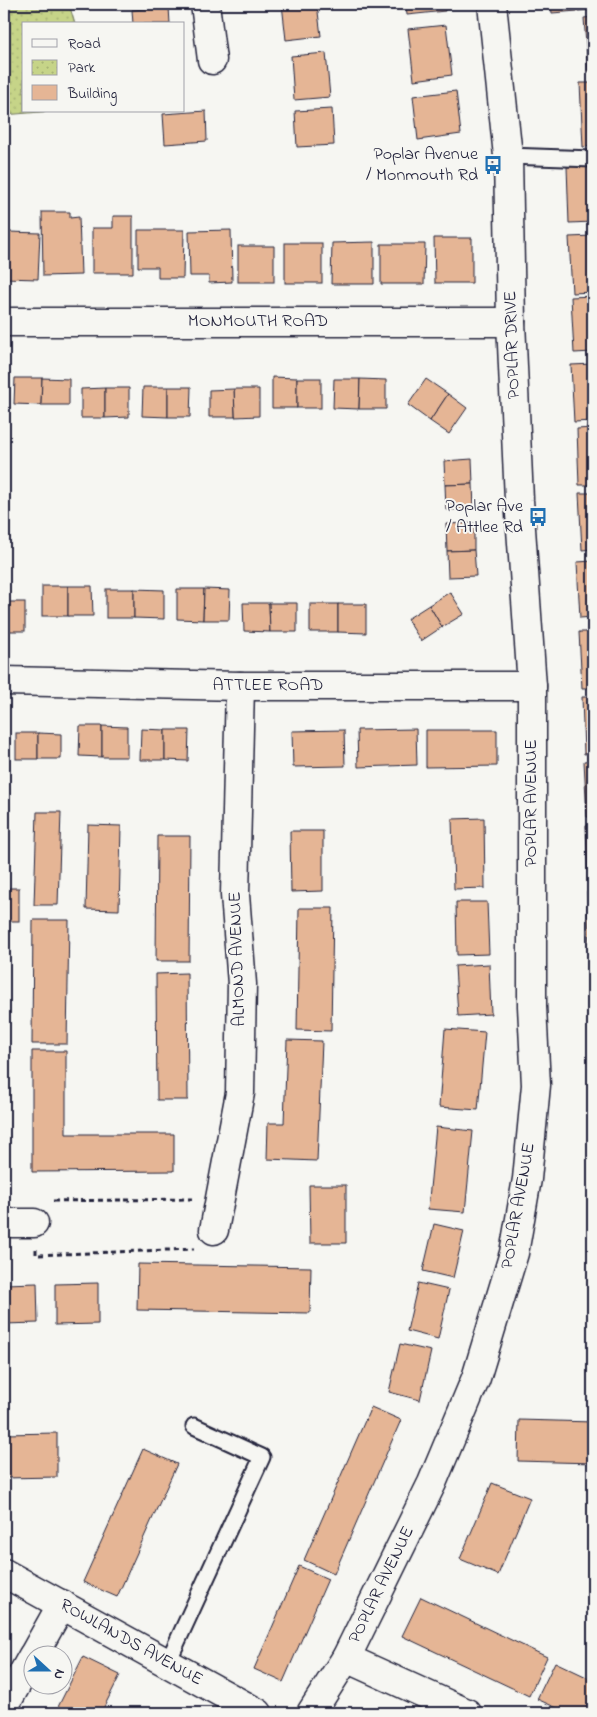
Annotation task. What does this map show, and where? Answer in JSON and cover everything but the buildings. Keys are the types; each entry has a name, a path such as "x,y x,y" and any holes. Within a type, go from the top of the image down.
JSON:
{"street":[{"path":"205,4 212,60"},
{"name":"POPLAR DRIVE","path":"492,4 508,156 511,322 519,500 532,686"},
{"name":"MONMOUTH ROAD","path":"4,322 511,322"},
{"name":"ATTLEE ROAD","path":"4,681 240,686 532,686"},
{"name":"ALMOND AVENUE","path":"214,1230 240,1093 242,984 235,895 240,686"},
{"name":"POPLAR AVENUE","path":"311,1713 346,1658 432,1484 476,1378 514,1254 526,1179 536,1085 532,1006 532,686"},
{"path":"4,1223 34,1223"},
{"name":"ROWLANDS AVENUE","path":"4,1573 258,1713"},
{"path":"40,1644 62,1604"},
{"path":"346,1658 467,1713"},
{"path":"4,1707 22,1675"}],"lane":[{"path":"508,156 593,159"},
{"path":"167,1664 262,1457 194,1426"}],"path":[{"path":"214,1230 212,1248 36,1255 34,1223 41,1201 220,1198"}],"green space":[{"path":"4,4 69,4 74,22 22,22 22,112 41,112 4,115"}],"place":[{"name":"Poplar Avenue / Monmouth Rd","path":"493,165"},
{"name":"Poplar Ave / Attlee Rd","path":"538,517"}]}
